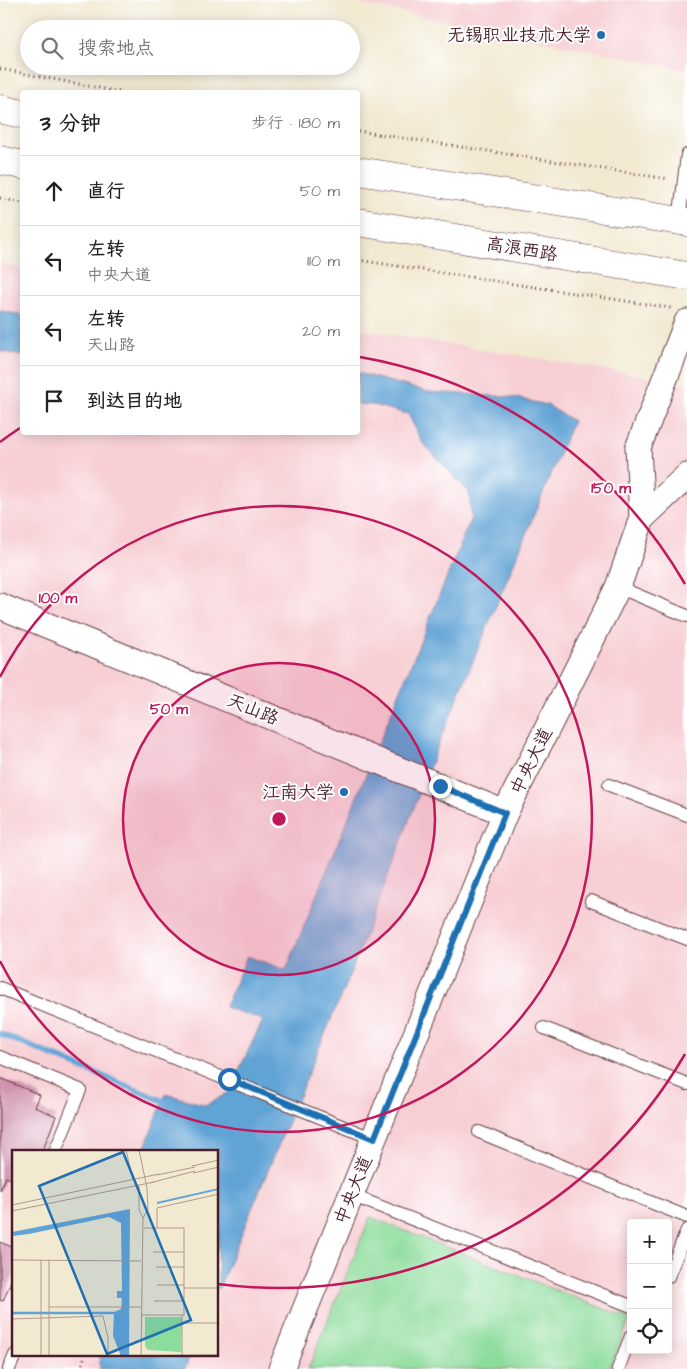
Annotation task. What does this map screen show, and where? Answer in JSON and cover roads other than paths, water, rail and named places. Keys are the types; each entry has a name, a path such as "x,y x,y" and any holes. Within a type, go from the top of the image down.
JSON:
{"main road":[{"path":"0,109 20,114"},
{"path":"0,160 20,165"},
{"path":"360,171 684,227"},
{"name":"高浪西路","path":"360,222 687,276"}],"street":[{"path":"642,518 638,448 680,315"},
{"path":"642,518 687,476"},
{"name":"中央大道","path":"281,1369 505,813 618,587 642,518"},
{"name":"天山路","path":"0,606 505,813"}],"lane":[{"path":"684,227 683,181 687,155"},
{"path":"618,587 687,616"},
{"path":"609,785 687,815"},
{"path":"591,901 687,939"},
{"path":"0,988 374,1139"},
{"path":"544,1028 687,1084"},
{"path":"0,1057 80,1090 56,1150"},
{"path":"479,1132 687,1216"},
{"path":"351,1195 627,1304"},
{"path":"672,1266 687,1230"},
{"path":"619,1368 627,1347"},
{"path":"9,1369 15,1356"}],"water":[{"path":"0,311 20,315 20,356 0,351"},
{"path":"360,374 429,392 511,397 547,405 573,421 436,750 357,957 219,1288 219,1150 144,1150 166,1094 206,1105 228,1093 263,1020 225,1007 247,956 286,970 471,518 469,492 422,442 408,414 373,405 360,404"},
{"path":"99,1356 190,1356 185,1369 100,1369"}],"waterway":[{"path":"0,1034 163,1101"}],"place":[{"name":"无锡职业技术大学","path":"601,35"},
{"name":"江南大学","path":"344,792"}]}
